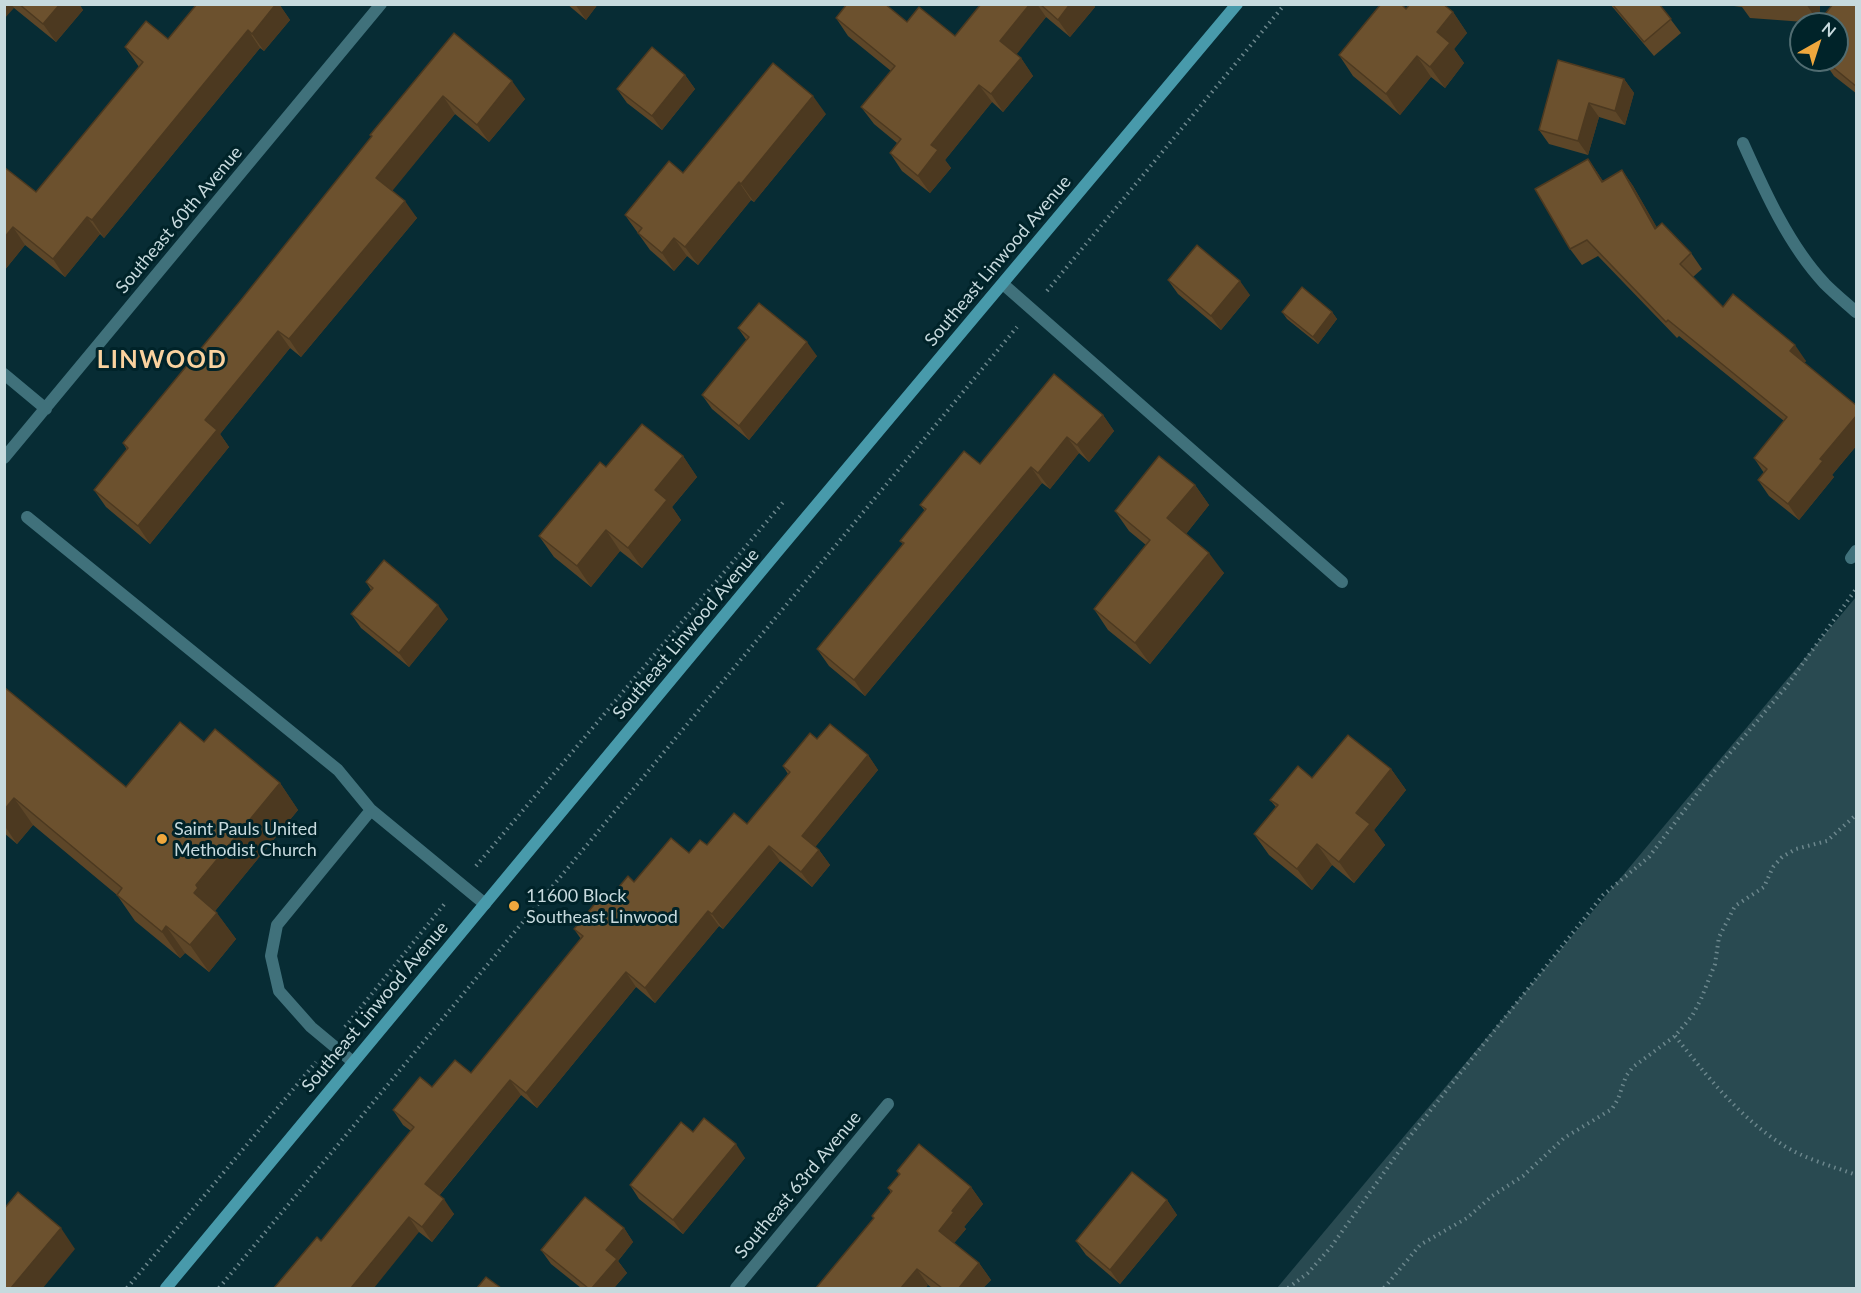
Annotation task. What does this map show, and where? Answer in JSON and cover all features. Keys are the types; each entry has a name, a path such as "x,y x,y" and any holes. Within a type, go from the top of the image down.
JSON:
{"main road":[{"name":"Southeast Linwood Avenue","path":"166,1288 484,904 1238,4"}],"street":[{"name":"Southeast 60th Avenue","path":"4,458 381,4"},
{"path":"1743,143 1766,195 1795,244 1824,283 1857,312"},
{"path":"1003,284 1342,582"},
{"path":"4,374 46,409"},
{"path":"27,516 338,770 371,810 484,904"},
{"path":"353,1062 311,1027 279,991 271,956 277,925 371,810"},
{"name":"Southeast 63rd Avenue","path":"736,1288 888,1104"}],"path":[{"path":"219,1288 1285,4"},
{"path":"127,1288 461,884 785,500"},
{"path":"1288,1288 1308,1273 1331,1247 1410,1136 1603,895 1649,857 1708,779 1786,687 1857,589"},
{"path":"1384,1288 1420,1245 1467,1218 1492,1196 1523,1176 1564,1138 1611,1109 1618,1099 1626,1076 1633,1067 1675,1036 1692,1016 1714,964 1719,937 1735,906 1764,887 1773,867 1782,857 1796,849 1827,841 1857,815"},
{"path":"1675,1036 1699,1067 1753,1123 1784,1146 1857,1175"}],"green space":[{"path":"1856,597 1856,1288 1277,1288"}],"building":[{"path":"19,4 60,4 43,24"},
{"path":"197,4 276,4 252,34 248,30 92,220 87,217 53,259 13,227 4,238 4,167 36,192 143,62 125,47 146,21 168,39"},
{"path":"847,4 885,4 907,22 919,7 955,36 981,4 1030,4 1000,41 1021,58 991,94 979,85 931,145 938,150 918,176 890,153 901,139 861,107 895,66 836,18"},
{"path":"1040,4 1070,4 1058,20"},
{"path":"1381,4 1401,4 1406,9 1410,4 1443,4 1453,12 1437,32 1450,43 1430,67 1417,56 1386,94 1339,55"},
{"path":"1612,4 1659,4 1671,19 1644,42"},
{"path":"1833,4 1857,4 1857,87 1839,72 1849,72 1849,12 1827,12"},
{"path":"454,33 512,81 477,125 443,96 376,178 405,201 289,339 278,331 205,420 217,430 138,526 94,490 128,448 123,443 241,300 372,136 370,135"},
{"path":"652,47 685,75 652,116 617,89"},
{"path":"1558,60 1624,79 1615,111 1589,103 1578,141 1539,130"},
{"path":"773,63 813,96 741,184 739,182 685,247 674,238 662,253 638,233 642,228 625,215 669,161 683,173"},
{"path":"1588,159 1602,182 1622,170 1655,229 1662,223 1691,253 1680,264 1723,307 1733,294 1795,345 1790,351 1857,406 1857,415 1820,459 1823,461 1788,504 1758,480 1767,469 1754,458 1787,417 1668,320 1666,322 1587,240 1570,249 1535,189"},
{"path":"1197,245 1240,281 1211,316 1168,280"},
{"path":"1302,287 1332,312 1313,337 1282,312"},
{"path":"759,303 807,342 739,426 702,395 749,337 738,328"},
{"path":"1054,374 1103,415 1077,445 1067,437 1038,473 1031,467 854,680 817,649 904,543 900,541 926,509 920,505 964,451 980,464"},
{"path":"642,424 683,456 655,490 667,500 628,548 606,530 577,566 539,536 600,462 606,467"},
{"path":"1159,456 1195,485 1167,518 1209,553 1135,643 1094,609 1150,540 1115,511"},
{"path":"384,560 438,605 399,653 351,614 373,588 366,582"},
{"name":"Saint Pauls United Methodist Church","path":"4,687 126,787 180,722 204,742 215,729 280,783 196,885 198,888 194,893 217,913 190,945 166,926 162,932 117,895 122,888 14,798 4,810"},
{"path":"830,724 868,755 802,836 819,850 801,872 769,846 712,914 708,911 645,988 626,972 526,1093 510,1080 425,1184 444,1199 422,1227 409,1217 351,1288 274,1288 317,1237 321,1241 414,1127 393,1110 420,1077 432,1087 455,1060 471,1073 583,936 574,929 602,895 608,900 628,876 634,882 671,838 689,853 700,840 707,845 734,813 747,824 790,772 783,766 810,733 817,739"},
{"path":"1348,735 1391,769 1356,813 1370,824 1339,862 1317,844 1297,869 1254,834 1278,805 1270,800 1298,766 1312,778"},
{"path":"704,1118 736,1144 673,1220 630,1185 681,1122 693,1132"},
{"path":"919,1144 971,1187 939,1231 979,1263 959,1288 942,1288 917,1269 901,1288 816,1288 874,1218 872,1216 892,1191 888,1188 900,1174 897,1171"},
{"path":"1132,1172 1167,1200 1110,1270 1076,1241"},
{"path":"18,1192 61,1228 11,1288 4,1288 4,1209"},
{"path":"585,1197 624,1228 606,1250 617,1259 592,1288 588,1288 541,1250"},
{"path":"486,1277 501,1288 477,1288"}],"place":[{"name":"Saint Pauls United Methodist Church","path":"162,839"},
{"name":"11600 Block Southeast Linwood","path":"514,906"}],"district":[{"name":"LINWOOD","path":"162,360"}]}
